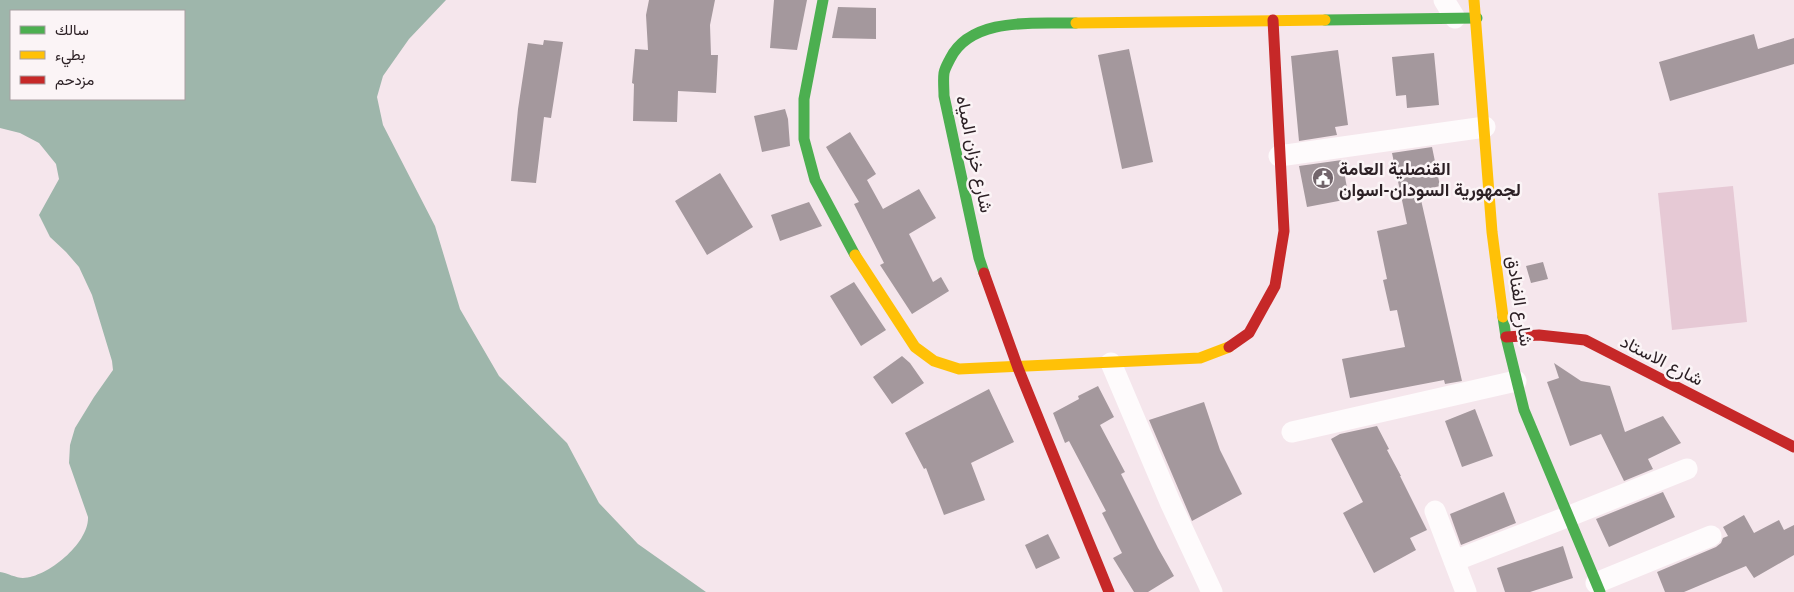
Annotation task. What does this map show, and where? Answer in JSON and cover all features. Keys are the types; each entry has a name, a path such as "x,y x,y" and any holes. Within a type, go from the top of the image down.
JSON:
{"street":[{"path":"823,0 804,99 804,139 815,180 852,250 915,347 934,362 959,369 1018,368 1200,358 1225,350 1249,333 1275,286 1284,231 1273,20"},
{"path":"1444,0 1455,18"},
{"name":"شارع الفنادق","path":"1474,0 1486,127 1492,232 1506,337 1524,410 1598,588"},
{"name":"شارع خزان المياه","path":"1109,592 1018,368 979,258 944,96 944,72 954,52 965,40 981,31 1009,24 1476,18"},
{"path":"1279,156 1486,127"},
{"name":"شارع الاستاد","path":"1506,337 1539,335 1585,340 1794,447"},
{"path":"1111,363 1170,502 1212,592"},
{"path":"1292,432 1516,381"},
{"path":"1454,561 1687,468"},
{"path":"1435,511 1466,592"},
{"path":"1598,588 1711,536"}],"shaded area":[{"path":"0,0 446,0 409,39 383,76 377,97 383,125 435,226 460,309 499,376 567,443 599,503 638,544 706,592 0,592 0,572 23,578 44,572 65,557 82,537 87,527 88,517 69,463 70,445 75,428 113,370 92,295 79,267 50,237 39,215 59,179 56,164 39,143 20,133 0,128"},
{"path":"1733,186 1747,322 1672,330 1658,193"}],"building":[{"path":"649,0 715,0 710,25 711,55 718,55 716,93 678,91 677,122 633,121 634,84 632,83 635,49 648,50 646,15"},
{"path":"774,0 807,0 797,50 770,48"},
{"path":"838,7 876,8 876,39 832,38"},
{"path":"1754,34 1758,49 1794,38 1794,64 1670,101 1659,62"},
{"path":"544,40 563,42 551,118 544,117 536,183 511,181 518,109 528,43 543,45"},
{"path":"1129,49 1153,162 1122,169 1098,55"},
{"path":"1338,50 1348,125 1335,127 1337,135 1299,141 1291,56"},
{"path":"1434,53 1439,105 1407,108 1406,95 1396,96 1392,57"},
{"path":"785,109 788,119 790,146 762,152 754,116"},
{"path":"850,132 876,174 867,180 883,209 919,189 936,218 909,234 933,282 941,277 949,291 912,314 880,265 884,263 854,204 859,202 826,147"},
{"path":"1432,147 1440,186 1419,191 1462,381 1445,384 1444,380 1350,398 1342,359 1405,347 1397,310 1390,311 1383,280 1387,279 1377,231 1407,224 1392,153"},
{"name":"القنصلية العامة لجمهورية السودان-اسوان","path":"1342,160 1349,199 1307,207 1299,166"},
{"path":"720,173 753,227 707,255 675,201"},
{"path":"809,202 822,226 780,241 771,215"},
{"path":"1543,262 1548,279 1531,283 1526,266"},
{"path":"854,282 886,330 861,346 830,296"},
{"path":"902,356 910,363 924,383 892,404 873,377"},
{"path":"1554,363 1581,381 1610,386 1625,432 1663,416 1681,443 1648,459 1653,469 1624,481 1601,434 1570,446 1547,382 1559,378"},
{"path":"1098,386 1114,417 1100,425 1125,472 1121,474 1174,576 1148,592 1134,592 1113,558 1122,553 1102,513 1106,511 1069,441 1065,443 1053,413 1079,399 1078,396"},
{"path":"989,389 1014,442 971,463 985,500 944,515 926,468 924,469 905,433"},
{"path":"1204,402 1220,450 1242,494 1192,521 1149,420"},
{"path":"1475,409 1493,456 1462,467 1445,421"},
{"path":"1377,426 1427,530 1410,538 1416,550 1374,573 1343,513 1363,502 1331,439 1340,434"},
{"path":"1504,492 1516,523 1461,545 1450,514"},
{"path":"1663,492 1675,517 1609,547 1596,519"},
{"path":"1744,515 1754,533 1779,520 1784,530 1794,525 1794,555 1754,578 1746,566 1684,592 1665,592 1657,572 1716,547 1723,538 1728,536 1723,527"},
{"path":"1048,534 1060,558 1036,569 1025,545"},
{"path":"1563,546 1573,578 1530,592 1505,592 1497,568"}],"traffic: fast":[{"path":"823,0 804,99 804,139 815,180 855,255"},
{"path":"1325,20 1477,18"},
{"path":"984,273 979,258 944,96 945,69 960,45 973,35 989,29 1024,23 1076,23"},
{"path":"1503,317 1524,410 1600,592"}],"traffic: slow":[{"path":"1474,0 1492,232 1503,317"},
{"path":"1076,23 1325,20"},
{"path":"855,255 915,347 934,361 959,369 1200,358 1229,347"}],"traffic: jam":[{"path":"1229,347 1249,333 1275,286 1284,231 1273,20"},
{"path":"984,273 1018,368 1109,592"},
{"path":"1506,337 1539,335 1585,340 1794,447"}],"place":[{"name":"القنصلية العامة لجمهورية السودان-اسوان","path":"1323,178"}]}
